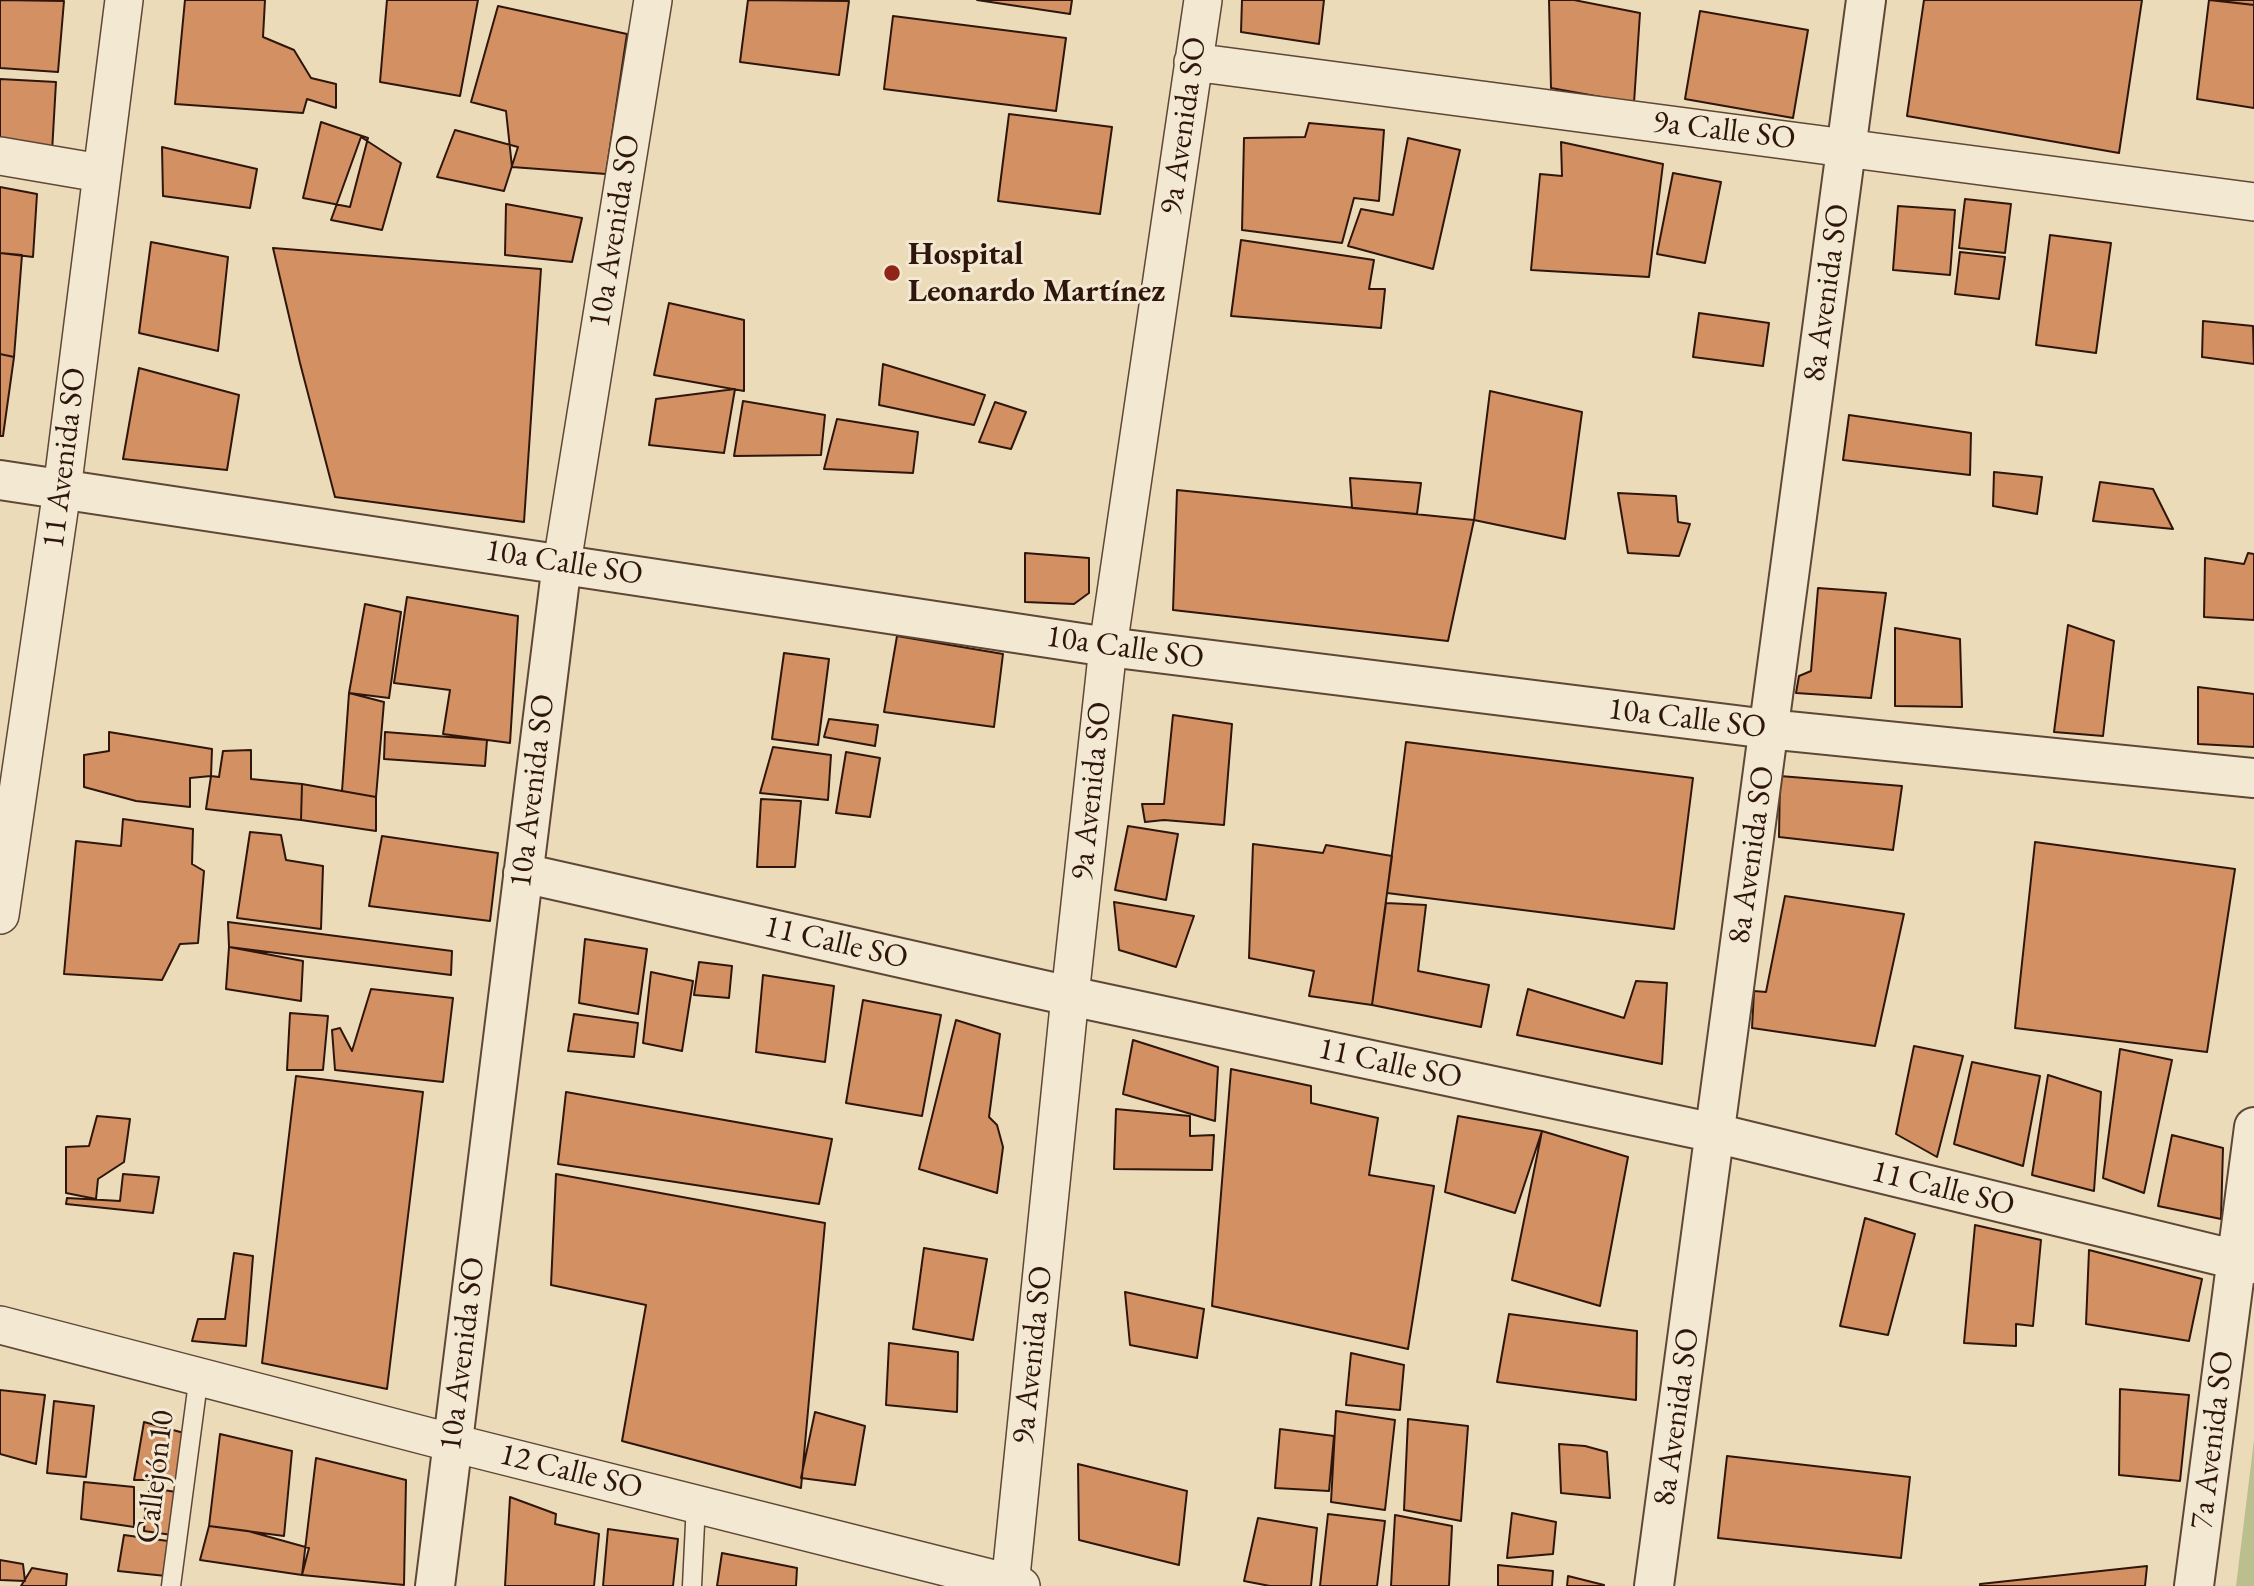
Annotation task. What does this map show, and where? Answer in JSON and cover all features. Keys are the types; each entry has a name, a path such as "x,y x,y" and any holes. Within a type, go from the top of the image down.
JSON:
{"street":[{"name":"11 Avenida SO","path":"0,915 62,490 124,0"},
{"name":"10a Avenida SO","path":"435,1586 562,563 653,0"},
{"name":"9a Avenida SO","path":"1014,1585 1070,996 1108,647 1203,0"},
{"name":"8a Avenida SO","path":"1654,1586 1866,0"},
{"name":"9a Calle SO","path":"1193,62 2254,202"},
{"path":"0,156 100,173"},
{"name":"10a Calle SO","path":"0,480 1108,647 1768,729 2254,778"},
{"name":"11 Calle SO","path":"523,873 1070,996 1715,1133 2245,1262"},
{"name":"7a Avenida SO","path":"2194,1586 2245,1262 2254,1127"},
{"name":"12 Calle SO","path":"0,1325 1014,1585"}],"lane":[{"name":"Callejón10","path":"172,1586 199,1375"},
{"path":"692,1586 696,1503"}],"green space":[{"path":"2254,1440 2254,1586 2236,1586"}],"building":[{"path":"0,0 64,1 58,72 0,68"},
{"path":"185,0 265,0 263,37 294,50 311,78 336,84 336,108 307,99 303,113 175,104"},
{"path":"387,0 478,0 460,96 380,82"},
{"path":"748,0 849,1 839,75 740,62"},
{"path":"977,0 1072,0 1070,14"},
{"path":"1242,0 1324,0 1319,44 1241,32"},
{"path":"1549,0 1574,0 1640,13 1634,103 1551,88"},
{"path":"1924,0 2142,0 2119,153 1907,116"},
{"path":"2209,0 2254,5 2254,108 2197,99"},
{"path":"2213,0 2254,0 2254,5"},
{"path":"498,6 627,34 606,174 512,167 506,111 471,102"},
{"path":"1700,11 1808,30 1793,118 1685,99"},
{"path":"893,16 1066,38 1056,111 884,89"},
{"path":"0,79 56,82 52,152 0,145"},
{"path":"1009,114 1112,127 1100,214 998,201"},
{"path":"321,122 368,138 350,207 303,198"},
{"path":"1309,123 1384,130 1379,201 1354,198 1342,243 1242,230 1244,138 1305,137"},
{"path":"455,130 518,147 504,191 437,177"},
{"path":"361,137 401,163 382,230 331,220"},
{"path":"1408,138 1460,150 1433,269 1348,246 1361,209 1393,215"},
{"path":"1561,142 1663,164 1649,277 1531,270 1540,174 1562,176"},
{"path":"162,147 257,169 250,208 163,196"},
{"path":"1673,173 1721,182 1705,263 1657,254"},
{"path":"0,187 37,194 33,257 0,253"},
{"path":"1965,199 2011,204 2005,253 1959,248"},
{"path":"506,204 582,218 572,262 505,255"},
{"path":"1898,206 1955,210 1950,275 1893,270"},
{"path":"2050,235 2111,243 2096,353 2036,345"},
{"path":"1241,240 1374,260 1369,289 1385,289 1381,328 1231,316"},
{"path":"151,242 228,257 218,351 139,333"},
{"path":"273,248 541,269 524,522 335,497"},
{"path":"1960,252 2005,257 1999,299 1955,294"},
{"path":"0,253 22,255 14,357 0,354"},
{"path":"669,303 744,320 744,391 654,375"},
{"path":"1699,313 1769,323 1763,366 1693,357"},
{"path":"2203,321 2253,326 2254,364 2202,357"},
{"path":"0,354 14,357 3,436 0,436"},
{"path":"883,364 985,395 974,425 879,405"},
{"path":"139,368 239,395 227,470 123,459"},
{"path":"735,389 724,453 649,445 656,399"},
{"path":"1490,391 1582,412 1565,539 1474,520"},
{"path":"743,401 825,415 821,455 734,456"},
{"path":"995,402 1026,412 1011,449 979,442"},
{"path":"1849,415 1971,433 1970,475 1843,460"},
{"path":"837,419 918,432 913,473 824,469"},
{"path":"1994,472 2042,477 2037,514 1993,506"},
{"path":"1350,478 1421,483 1417,514 1352,508"},
{"path":"2100,482 2153,489 2173,529 2093,521"},
{"path":"1177,490 1474,520 1448,641 1173,610"},
{"path":"1618,493 1676,496 1678,522 1690,524 1679,556 1628,553"},
{"path":"1025,553 1089,558 1089,593 1074,604 1025,602"},
{"path":"2248,553 2254,554 2254,620 2204,617 2205,558 2244,564"},
{"path":"1818,588 1886,593 1871,698 1796,693 1799,676 1811,671"},
{"path":"407,597 518,616 510,743 443,734 450,690 394,683"},
{"path":"365,604 401,612 389,698 349,693"},
{"path":"2068,625 2114,641 2103,736 2054,732"},
{"path":"1895,628 1960,639 1962,707 1895,706"},
{"path":"897,636 1003,654 994,727 884,712"},
{"path":"784,653 829,659 818,745 772,739"},
{"path":"2198,687 2254,694 2254,747 2198,744"},
{"path":"349,693 384,702 376,797 342,791"},
{"path":"1173,715 1232,724 1224,825 1164,820 1145,822 1142,804 1164,804"},
{"path":"829,719 878,725 875,746 824,737"},
{"path":"109,732 212,749 211,776 190,778 190,807 136,801 84,787 84,755 109,751"},
{"path":"385,732 487,740 485,766 384,759"},
{"path":"1406,742 1693,778 1674,929 1387,893"},
{"path":"773,747 831,755 828,800 760,793"},
{"path":"251,750 251,779 302,784 301,820 206,809 211,776 219,777 223,751"},
{"path":"846,752 880,758 870,817 836,813"},
{"path":"1780,776 1902,786 1893,850 1779,837"},
{"path":"302,784 376,797 376,831 301,820"},
{"path":"761,799 801,801 795,867 757,867"},
{"path":"123,819 193,829 192,864 204,871 198,943 180,944 162,980 64,974 76,841 121,846"},
{"path":"1128,826 1178,834 1166,900 1115,890"},
{"path":"250,832 281,835 286,860 323,866 321,929 237,918"},
{"path":"382,836 498,853 490,921 369,906"},
{"path":"2035,842 2235,869 2207,1052 2015,1028"},
{"path":"1253,844 1323,853 1326,845 1392,856 1372,1005 1309,996 1314,971 1249,958"},
{"path":"1785,896 1904,914 1875,1046 1752,1028 1754,991 1766,992"},
{"path":"1114,902 1194,916 1176,967 1119,950"},
{"path":"1386,903 1426,905 1418,971 1489,985 1481,1027 1372,1005"},
{"path":"228,922 452,951 451,975 229,947"},
{"path":"585,939 647,949 638,1014 579,1003"},
{"path":"229,947 303,961 301,1001 226,989"},
{"path":"699,962 732,966 729,998 694,995"},
{"path":"651,972 693,981 682,1051 643,1043"},
{"path":"763,975 834,986 825,1062 756,1052"},
{"path":"1636,981 1667,983 1662,1064 1517,1035 1528,989 1624,1018"},
{"path":"371,989 453,998 443,1082 335,1070 332,1030 340,1028 352,1051"},
{"path":"863,1000 941,1015 922,1116 846,1103"},
{"path":"290,1013 328,1016 323,1070 287,1070"},
{"path":"574,1014 638,1023 634,1057 568,1051"},
{"path":"956,1020 1000,1034 989,1117 997,1125 1003,1147 997,1193 919,1169"},
{"path":"1133,1040 1218,1067 1215,1121 1123,1094"},
{"path":"1914,1046 1963,1056 1937,1157 1896,1134"},
{"path":"2120,1049 2172,1060 2144,1193 2103,1178"},
{"path":"1972,1062 2040,1076 2023,1166 1954,1144"},
{"path":"1231,1069 1311,1086 1311,1103 1378,1118 1369,1175 1434,1186 1408,1349 1212,1306"},
{"path":"2048,1075 2101,1092 2094,1191 2032,1175"},
{"path":"296,1076 423,1092 387,1389 262,1363"},
{"path":"566,1092 832,1139 819,1204 558,1164"},
{"path":"1116,1109 1190,1116 1190,1136 1214,1135 1212,1170 1114,1169"},
{"path":"97,1116 130,1119 124,1162 98,1179 96,1199 66,1193 66,1147 89,1146"},
{"path":"1458,1116 1542,1131 1515,1213 1445,1192"},
{"path":"1542,1131 1628,1157 1600,1306 1512,1280"},
{"path":"2172,1135 2223,1148 2221,1219 2158,1206"},
{"path":"123,1174 159,1177 153,1213 66,1204 67,1198 120,1201"},
{"path":"556,1174 825,1223 801,1488 622,1441 646,1305 551,1285"},
{"path":"1865,1218 1915,1234 1888,1335 1840,1326"},
{"path":"1975,1225 2041,1240 2033,1326 2016,1324 2016,1346 1964,1343"},
{"path":"924,1248 987,1259 973,1340 913,1329"},
{"path":"2089,1250 2202,1279 2189,1341 2086,1324"},
{"path":"234,1253 253,1256 246,1346 192,1341 198,1319 225,1319"},
{"path":"1125,1292 1204,1309 1197,1358 1130,1345"},
{"path":"1509,1314 1637,1331 1636,1400 1497,1382"},
{"path":"889,1343 958,1352 957,1412 886,1405"},
{"path":"1351,1353 1404,1365 1400,1410 1346,1405"},
{"path":"2120,1389 2189,1395 2180,1481 2119,1475"},
{"path":"0,1390 45,1395 36,1464 0,1454"},
{"path":"54,1401 94,1406 86,1477 47,1473"},
{"path":"1336,1411 1395,1420 1385,1510 1331,1502"},
{"path":"815,1412 865,1426 855,1485 801,1478"},
{"path":"1408,1419 1468,1426 1461,1521 1404,1510"},
{"path":"144,1422 184,1433 183,1480 134,1480"},
{"path":"1280,1429 1334,1436 1329,1491 1275,1488"},
{"path":"220,1434 292,1451 284,1536 209,1526"},
{"path":"1559,1444 1585,1446 1607,1452 1610,1498 1561,1493"},
{"path":"1727,1456 1910,1477 1901,1558 1718,1538"},
{"path":"316,1458 406,1480 404,1585 302,1575"},
{"path":"1078,1464 1187,1491 1179,1565 1079,1540"},
{"path":"84,1482 134,1487 134,1527 81,1519"},
{"path":"151,1488 176,1492 172,1535 144,1531 146,1497"},
{"path":"510,1497 556,1514 555,1524 599,1534 594,1586 505,1586"},
{"path":"1512,1513 1556,1522 1553,1554 1507,1558"},
{"path":"1328,1514 1385,1521 1377,1586 1320,1586"},
{"path":"1395,1515 1452,1526 1449,1586 1391,1586"},
{"path":"1258,1518 1317,1528 1311,1586 1270,1586 1244,1581"},
{"path":"209,1526 248,1531 309,1548 302,1575 200,1560"},
{"path":"608,1529 678,1539 673,1586 603,1586"},
{"path":"124,1535 168,1541 166,1576 118,1571"},
{"path":"722,1553 797,1568 796,1586 717,1586"},
{"path":"0,1560 23,1564 25,1581 0,1580"},
{"path":"1498,1565 1553,1571 1552,1586 1498,1586"},
{"path":"2147,1566 2145,1586 1980,1586 1980,1584"},
{"path":"32,1568 67,1574 66,1586 21,1586"},
{"path":"1568,1576 1604,1585 1604,1586 1567,1586"}],"place":[{"name":"Hospital Leonardo Martínez","path":"892,273"}]}
